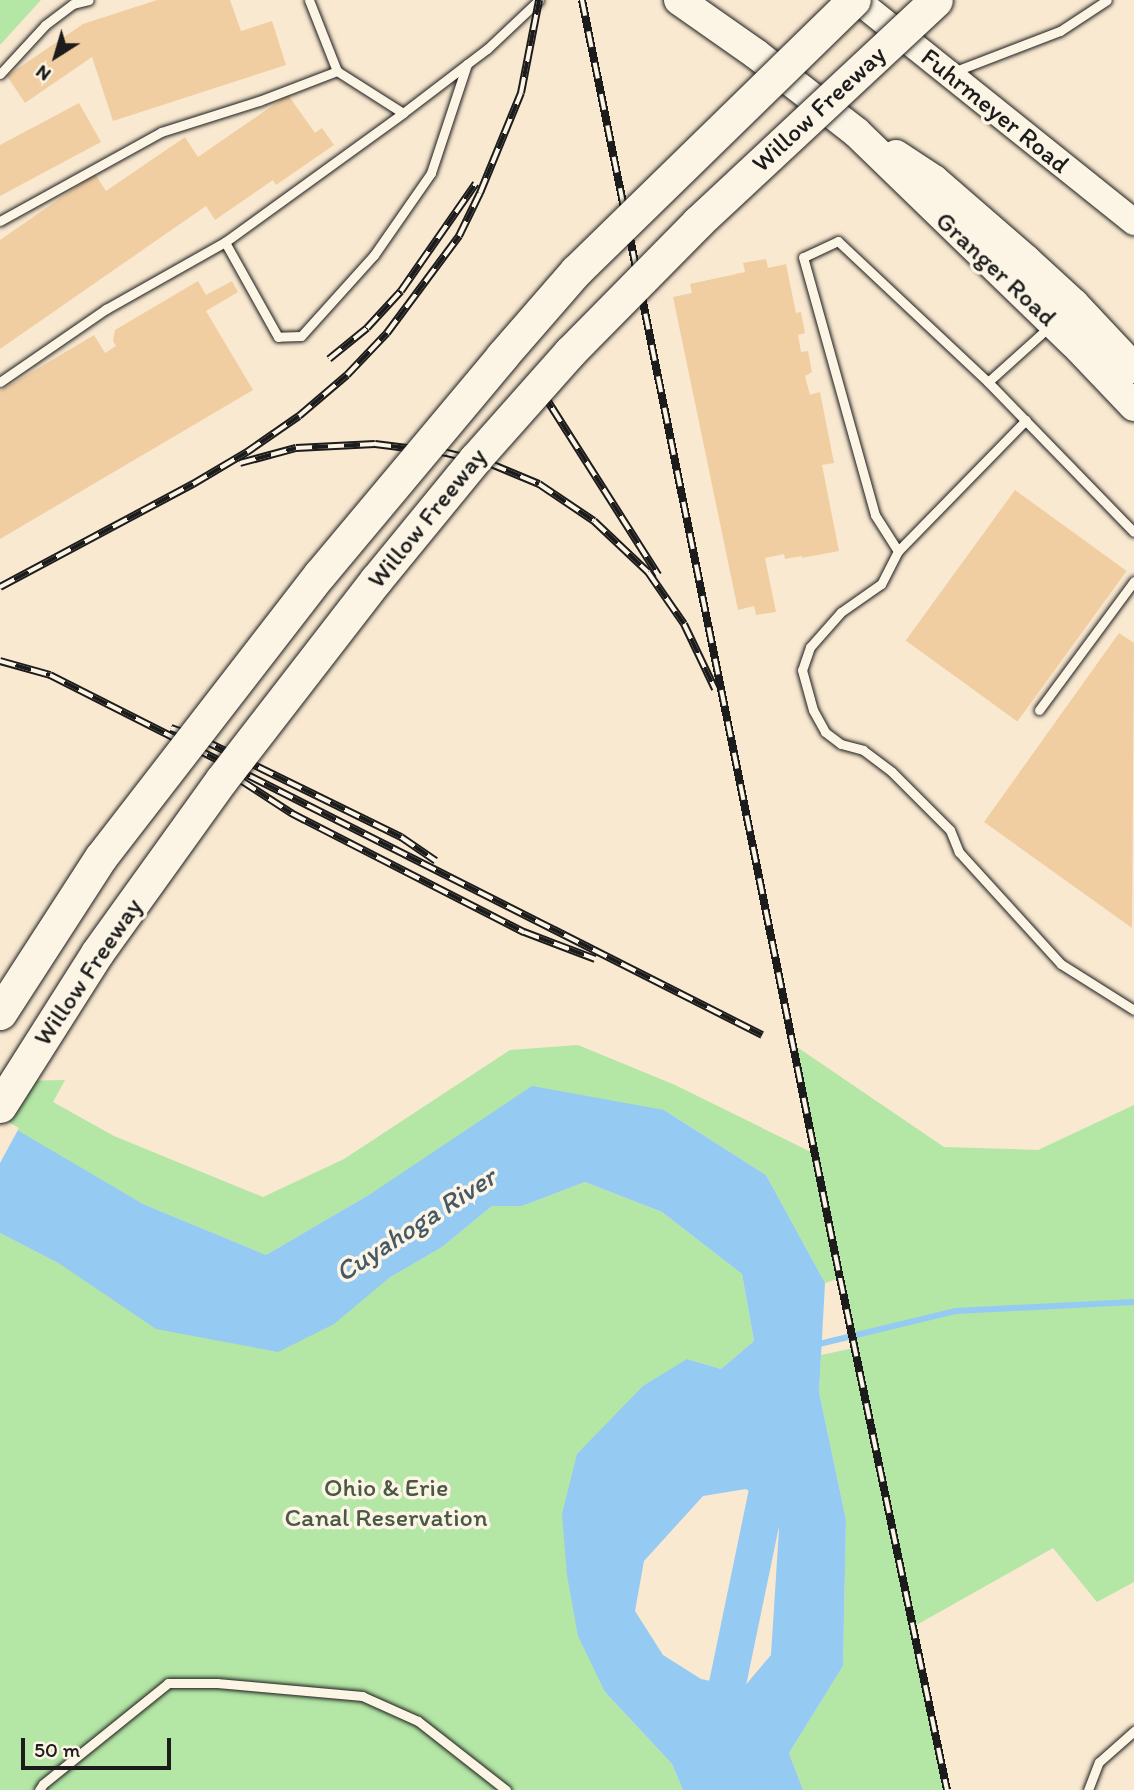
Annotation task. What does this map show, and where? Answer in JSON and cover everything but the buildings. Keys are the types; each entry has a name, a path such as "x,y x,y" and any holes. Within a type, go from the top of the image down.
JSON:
{"highway":[{"path":"576,271 832,0"},
{"name":"Willow Freeway","path":"0,1013 102,857 320,574 576,271 855,0"},
{"name":"Willow Freeway","path":"0,1106 97,953 222,779 376,580 475,459 570,352 698,222 936,0"},
{"path":"698,222 959,0"}],"main road":[{"name":"Granger Road","path":"679,0 756,54 856,132 1063,313 1134,368"},
{"name":"Granger Road","path":"1063,313 1134,406"}],"street":[{"name":"Fuhrmeyer Road","path":"855,0 1134,222"}],"lane":[{"path":"0,74 45,24 73,4 89,0"},
{"path":"309,0 337,71 403,113"},
{"path":"0,382 106,309 225,242 467,64 539,0"},
{"path":"948,73 1060,31 1107,0"},
{"path":"225,242 278,337 301,336 374,255 432,173 467,64"},
{"path":"0,221 161,132 259,101 337,71"},
{"path":"898,551 875,515 803,257 838,241 988,382 1134,532"},
{"path":"988,382 1063,313"},
{"path":"1026,420 898,551 881,584 841,612 810,648 802,670 813,710 825,732 841,744 863,750 892,772 950,831 959,852 1062,964 1134,1010"},
{"path":"1039,710 1134,581"},
{"path":"1124,596 1134,603"},
{"path":"39,1790 168,1683 217,1683 362,1696 418,1721 506,1790"},
{"path":"1088,1790 1100,1762 1134,1731"}],"green space":[{"path":"0,0 41,0 0,45"},
{"path":"578,1045 675,1085 815,1154 794,1045 944,1147 1038,1150 1134,1105 1134,1582 1097,1602 1053,1548 913,1627 950,1790 803,1790 789,1753 843,1666 846,1520 819,1392 821,1355 854,1348 840,1278 825,1283 766,1175 664,1110 372,1193 266,1255 143,1204 31,1140 0,1193 0,1072 17,1081 65,1080 53,1102 114,1136 263,1197 344,1159 510,1050"},
{"name":"Ohio & Erie Canal Reservation","path":"585,1182 662,1212 742,1274 754,1341 721,1369 687,1359 605,1692 672,1764 683,1790 0,1790 0,1233 60,1264 389,1278 442,1247 492,1206 522,1206"}],"water":[{"path":"532,1086 664,1110 766,1175 825,1283 819,1392 846,1520 843,1666 789,1753 803,1790 683,1790 672,1764 605,1692 578,1636 567,1575 562,1514 577,1454 643,1386 687,1359 721,1369 754,1341 742,1274 662,1212 585,1182 522,1206 492,1206 442,1247 389,1278 334,1324 278,1352 156,1329 60,1264 0,1233 0,1120 143,1204 266,1255 372,1193","holes":["746,1489 769,1505 779,1529 771,1655 743,1688 701,1679 663,1655 635,1611 644,1561 703,1496"]}],"pier":[{"path":"0,1117 19,1128 0,1163"}],"waterway":[{"path":"815,1345 956,1311 1134,1302"},
{"name":"Cuyahoga River","path":"747,1790 719,1722 775,1452"}],"railway":[{"path":"0,587 193,484 247,452 299,416 347,375 387,333 459,236 480,193 521,93 539,0"},
{"path":"582,0 840,1278 947,1790"},
{"path":"329,359 367,328 401,291 476,183"},
{"path":"535,381 658,575"},
{"path":"240,463 296,448 375,444 447,453 491,464 539,484 594,521 648,572 684,624 715,689"},
{"path":"0,661 50,675 762,1035"},
{"path":"171,728 201,739 401,837 436,861"},
{"path":"242,781 291,813 524,932 595,959"}]}
